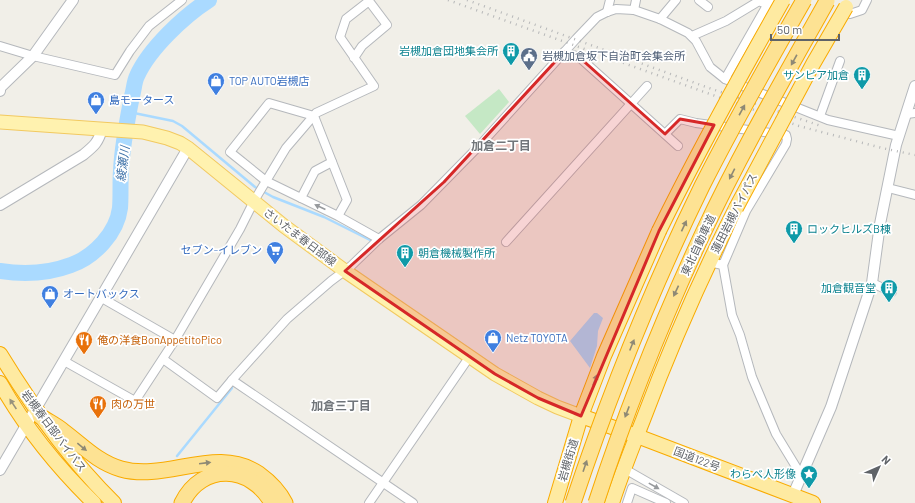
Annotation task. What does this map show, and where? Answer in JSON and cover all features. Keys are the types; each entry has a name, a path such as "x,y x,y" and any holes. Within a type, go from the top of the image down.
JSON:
{"highway":[{"path":"581,416 604,356 659,231 721,111 783,0"},
{"name":"東北自動車道","path":"573,503 610,398 655,289 702,187 720,152 804,0"},
{"name":"東北自動車道","path":"596,503 614,447 641,375 703,232 735,169 827,1"},
{"name":"蓮田岩槻バイパス","path":"637,436 662,369 708,262 805,78 849,7"},
{"name":"岩槻春日部バイパス","path":"0,354 38,412 87,476 114,503"},
{"name":"岩槻春日部バイパス","path":"0,383 27,424 60,467 94,503"},
{"path":"38,412 87,451 108,464 122,469 138,472 152,472 218,462 233,463 244,466 267,479 278,490 285,503"},
{"name":"国道122号","path":"581,416 813,503"},
{"name":"岩槻街道","path":"555,503 581,416"},
{"path":"612,503 623,468 637,436"},
{"path":"182,503 190,490 199,482 214,474 222,473 233,474 251,482 266,494 272,503"}],"main road":[{"name":"さいたま春日部線","path":"0,122 143,132 180,143 261,190 284,226 345,271 516,386 557,407 581,416"}],"street":[{"path":"0,91 0,88 33,56 73,0"},
{"path":"0,46 33,56 115,75 130,51 149,26 182,0"},
{"path":"607,12 610,0"},
{"path":"634,10 636,0"},
{"path":"660,19 676,0"},
{"path":"699,0 708,7"},
{"path":"849,7 862,10 867,0"},
{"path":"64,361 135,401 175,340 286,148 316,113 374,86 354,58 340,38 346,18 369,1 387,25 362,46 354,58"},
{"path":"692,36 726,21 759,2 769,2 726,79"},
{"path":"163,359 217,398 287,318 345,271 379,238 420,205 481,144 597,17 616,9 634,10 660,19 688,33 696,41 710,67 726,79 828,120 899,136"},
{"path":"564,52 579,57 678,146"},
{"path":"820,116 840,61"},
{"path":"506,242 647,86"},
{"path":"793,495 800,475 831,407 872,283 880,224 899,136 911,113 915,86"},
{"path":"314,116 269,103 230,152 261,190 301,198 379,238"},
{"path":"314,116 347,200 338,216"},
{"path":"665,134 680,119 696,123 786,135 786,144 746,211 723,265 732,315 740,334 752,377 776,434 800,475"},
{"path":"0,205 83,155 95,146 98,140 108,130"},
{"path":"0,470 27,424 38,412 64,361 100,297 188,148"},
{"path":"301,198 315,171 332,162"},
{"path":"888,188 915,195"},
{"path":"708,262 723,265"},
{"path":"872,283 892,292"},
{"path":"100,297 175,340"},
{"path":"370,503 470,356"},
{"path":"232,380 412,503"},
{"path":"623,468 681,501"},
{"path":"627,503 632,488 666,503"},
{"path":"670,503 681,501"}],"highlighted area":[{"path":"564,52 579,57 665,134 680,119 714,125 659,231 581,416 538,398 495,374 345,271 444,182"}],"green space":[{"path":"499,89 509,102 480,134 465,116"}],"water":[{"path":"594,313 597,313 603,318 598,331 597,346 590,368 570,341"}],"waterway":[{"name":"綾瀬川","path":"0,271 36,273 62,268 80,261 103,243 114,226 120,208 122,152 136,78 158,44 178,24 209,0"},
{"path":"129,112 173,121 182,126 255,187 273,197 324,217 370,240"},
{"path":"177,456 232,388"}],"railway":[{"path":"448,0 799,126 882,148 915,155"},
{"path":"467,0 709,88 821,126"}],"place":[{"name":"岩槻加倉団地集会所","path":"511,66"},
{"name":"岩槻加倉坂下自治町会集会所","path":"529,71"},
{"name":"サンピア加倉","path":"862,90"},
{"name":"TOP AUTO岩槻店","path":"216,96"},
{"name":"島モータース","path":"96,115"},
{"name":"ロックヒルズB棟","path":"794,244"},
{"name":"セブン-イレブン","path":"275,265"},
{"name":"朝倉機械製作所","path":"405,268"},
{"name":"加倉観音堂","path":"889,303"},
{"name":"オートバックス","path":"50,309"},
{"name":"Netz TOYOTA","path":"493,353"},
{"name":"俺の洋食BonAppetitoPico","path":"84,355"},
{"name":"肉の万世","path":"98,419"},
{"name":"わらべ人形像","path":"809,489"}],"district":[{"name":"加倉二丁目","path":"501,146"},
{"name":"加倉三丁目","path":"341,406"}]}
